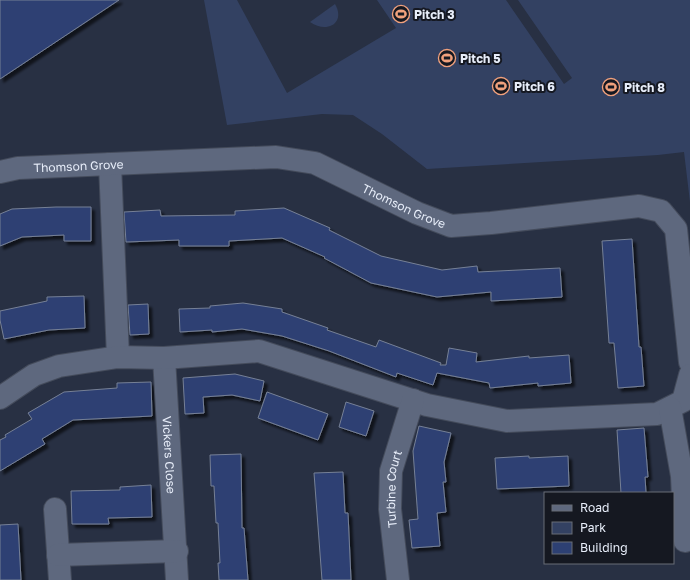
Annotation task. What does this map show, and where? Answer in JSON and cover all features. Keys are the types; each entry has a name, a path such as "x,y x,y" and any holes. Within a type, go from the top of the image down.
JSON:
{"street":[{"name":"Thomson Grove","path":"9,170 276,157 315,163 417,213 451,226 491,223 640,206 661,211 676,229 690,362"},
{"path":"110,164 118,357"},
{"path":"0,398 34,375 58,366 118,357 164,358 259,351 427,405 507,421 657,414 683,401 690,375"},
{"name":"Vickers Close","path":"164,358 178,580"},
{"name":"Turbine Court","path":"398,580 390,509 391,471 413,400"},
{"path":"670,408 682,476 685,541"},
{"path":"55,509 60,580"},
{"path":"58,555 176,551"}],"green space":[{"path":"204,0 237,0 287,93 396,28 377,0 506,0 564,84 572,78 518,0 690,0 690,202 684,152 658,155 427,169 382,134 353,115 322,114 227,125"},
{"path":"335,4 338,11 338,17 333,25 323,27 310,22"}],"building":[{"path":"0,0 119,0 0,79"},
{"path":"91,207 91,241 64,241 64,235 22,237 0,246 0,214 12,209"},
{"path":"284,208 330,228 329,230 381,256 442,270 477,266 478,272 560,268 562,297 491,301 491,292 437,297 371,283 324,258 325,257 282,238 229,241 229,246 179,246 179,240 126,242 124,212 160,210 161,216 235,215 235,211"},
{"path":"632,239 639,347 641,347 644,386 618,388 614,343 609,343 602,241"},
{"path":"84,296 85,328 49,330 4,339 0,320 0,311 47,301 47,297"},
{"path":"243,303 282,309 282,312 328,328 327,330 376,347 379,340 441,363 440,365 446,365 449,348 477,353 476,362 529,356 529,358 569,355 571,383 538,386 538,383 490,388 489,383 437,373 433,385 397,373 396,377 329,351 282,336 242,329 212,332 212,330 180,332 179,309 210,308 210,306"},
{"path":"148,304 149,334 130,335 128,305"},
{"path":"235,374 264,381 260,401 232,395 203,397 204,413 185,414 183,378"},
{"path":"151,382 152,416 73,420 42,439 45,444 0,471 0,440 6,437 5,435 32,419 28,413 64,392 117,388 117,383"},
{"path":"267,392 328,414 318,440 258,418"},
{"path":"346,402 374,411 366,436 339,427"},
{"path":"419,426 451,433 444,462 446,482 443,482 446,512 437,513 440,546 412,548 409,520 418,519 413,451"},
{"path":"644,428 648,477 645,477 646,492 621,492 617,430"},
{"path":"241,454 242,528 244,528 248,580 219,580 218,563 220,563 218,523 216,523 214,486 211,486 210,455"},
{"path":"529,456 529,458 568,456 569,486 497,489 495,458"},
{"path":"343,472 345,513 348,513 351,580 322,580 314,473"},
{"path":"151,485 152,517 108,518 109,524 72,524 71,491 120,490 120,487"},
{"path":"18,524 21,580 0,580 0,525"}],"place":[{"name":"Pitch 3","path":"401,14"},
{"name":"Pitch 5","path":"447,58"},
{"name":"Pitch 6","path":"501,86"},
{"name":"Pitch 8","path":"611,87"}]}
